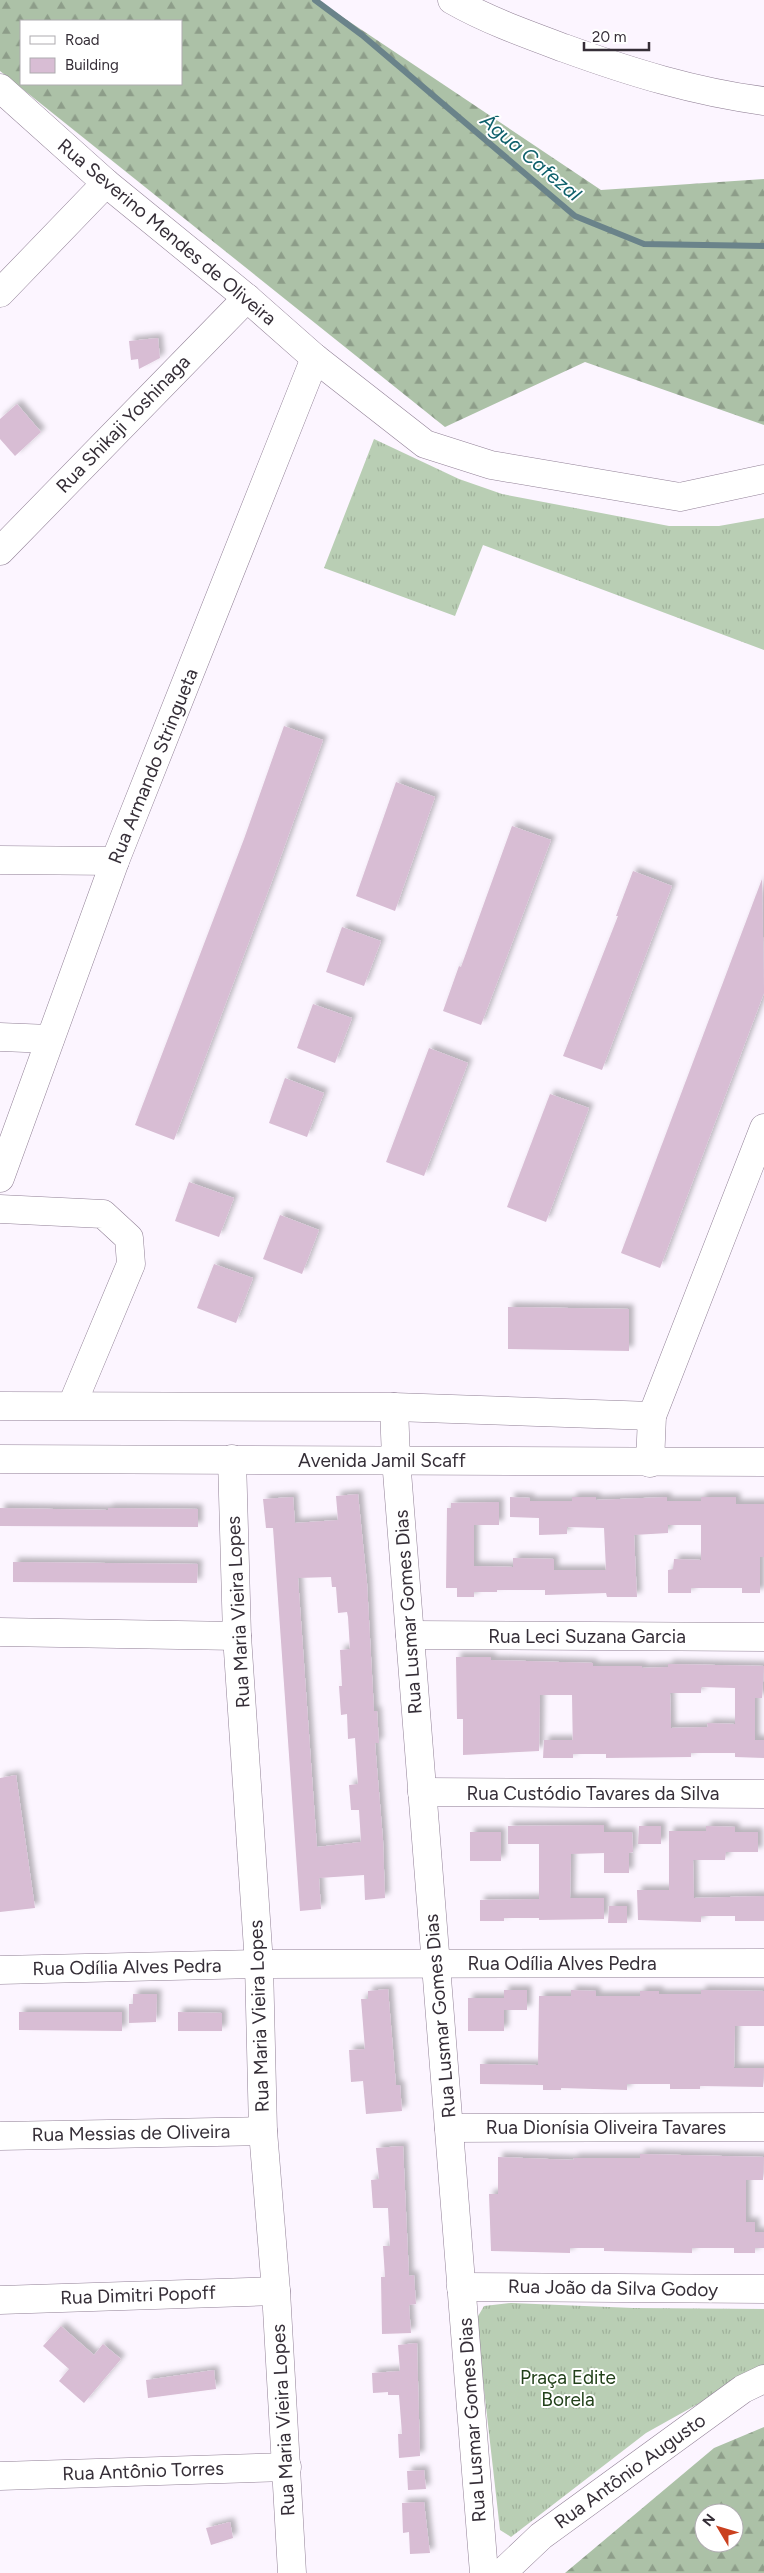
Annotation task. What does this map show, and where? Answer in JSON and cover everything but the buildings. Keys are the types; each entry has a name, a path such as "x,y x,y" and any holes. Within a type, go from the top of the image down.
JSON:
{"street":[{"path":"452,0 534,37 652,78 730,96 764,101"},
{"name":"Rua Severino Mendes de Oliveira","path":"0,88 106,183 246,298 325,366 425,444 491,466 680,497 764,479"},
{"path":"0,293 106,183"},
{"name":"Rua Shikaji Yoshinaga","path":"0,550 246,298"},
{"name":"Rua Armando Stringueta","path":"0,1178 114,861 325,366"},
{"path":"0,860 114,861"},
{"path":"0,1037 50,1039"},
{"path":"650,1463 652,1416 764,1128"},
{"path":"0,1209 103,1214 129,1238 131,1264 72,1405"},
{"path":"0,1406 394,1407 652,1416"},
{"name":"Rua Lusmar Gomes Dias","path":"394,1407 396,1459 484,2573"},
{"name":"Avenida Jamil Scaff","path":"0,1459 396,1459 650,1463 764,1462"},
{"name":"Rua Maria Vieira Lopes","path":"232,1459 237,1636 259,1964 263,2131 276,2291 292,2573"},
{"path":"0,1632 237,1636"},
{"name":"Rua Leci Suzana Garcia","path":"410,1634 764,1636"},
{"name":"Rua Custódio Tavares da Silva","path":"422,1792 764,1794"},
{"name":"Rua Odília Alves Pedra","path":"0,1970 259,1964 764,1963"},
{"name":"Rua Dionísia Oliveira Tavares","path":"449,2128 764,2127"},
{"name":"Rua Messias de Oliveira","path":"0,2136 263,2131"},
{"name":"Rua João da Silva Godoy","path":"461,2287 764,2289"},
{"name":"Rua Dimitri Popoff","path":"0,2300 276,2291"},
{"name":"Rua Antônio Augusto","path":"502,2573 541,2536 743,2389 764,2379"},
{"name":"Rua Antônio Torres","path":"0,2476 287,2467"}],"green space":[{"path":"0,0 317,0 601,190 764,179 764,425 585,362 445,427 0,71"},
{"path":"374,439 459,479 502,494 669,526 719,526 764,518 764,650 483,545 455,616 324,568"},
{"name":"Praça Edite Borela","path":"511,2303 633,2308 764,2309 764,2367 646,2433 511,2537 500,2530 477,2318 484,2306"},
{"path":"764,2427 764,2573 565,2573 714,2448"}],"waterway":[{"name":"Água Cafezal","path":"315,0 362,35 575,216 644,244 764,246"}]}
